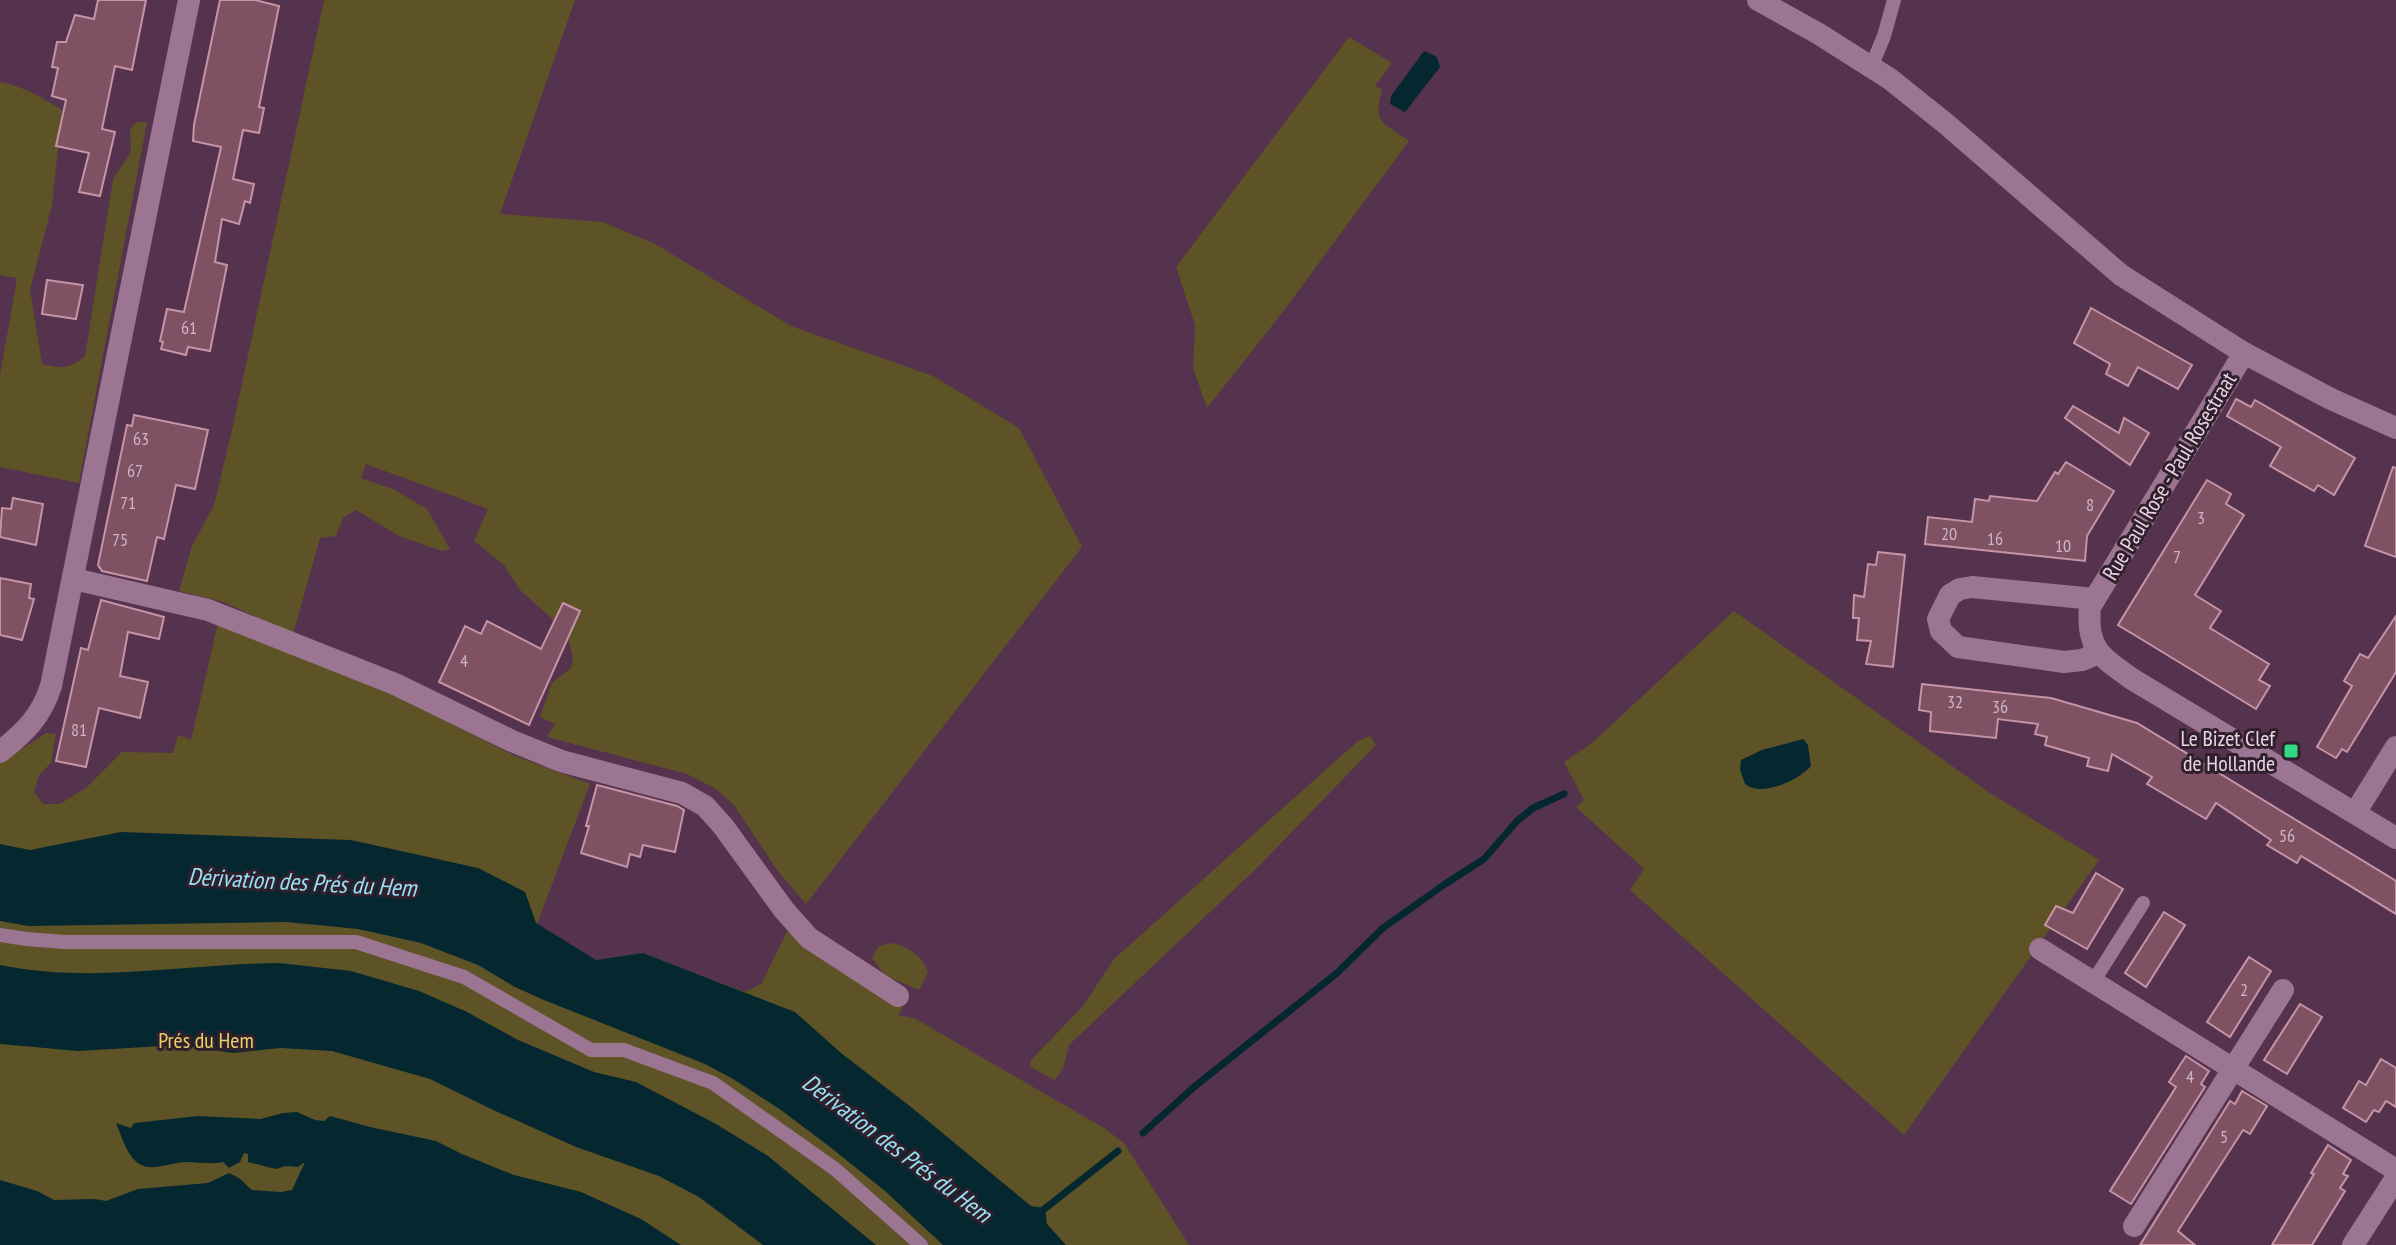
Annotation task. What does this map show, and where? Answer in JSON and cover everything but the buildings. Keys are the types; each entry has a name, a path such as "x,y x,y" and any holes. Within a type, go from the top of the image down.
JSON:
{"street":[{"path":"0,752 19,737 43,709 51,686 189,0"},
{"path":"1758,0 1871,67 1945,123 2121,275 2244,353 2331,399 2396,428"},
{"name":"Rue Paul Rose - Paul Rosestraat","path":"2094,599 1972,587 1950,595 1938,619 1941,631 1958,647 2064,662 2082,660 2099,653 2089,634 2090,607 2244,353"},
{"path":"74,579 208,610 395,684 512,741 561,761 682,793 705,806 723,826 784,910 809,938 898,996"},
{"path":"2099,653 2132,679 2396,838"},
{"path":"2355,813 2396,747"},
{"path":"2040,949 2396,1170"},
{"path":"2134,1226 2283,990"},
{"path":"2353,1245 2396,1178"}],"lane":[{"path":"1871,67 1894,0"},
{"path":"2093,982 2143,903"},
{"path":"0,935 65,942 356,942 464,977 591,1050 624,1050 713,1083 835,1169 921,1245"}],"green space":[{"path":"324,0 575,0 500,214 603,222 657,245 791,326 933,376 1019,428 1082,547 806,904 777,870 734,805 716,789 687,774 547,737 555,724 540,717 552,683 571,668 573,659 567,632 520,590 504,565 474,541 488,509 366,464 361,478 395,490 427,509 450,549 442,551 399,536 356,510 343,518 336,536 320,538 293,634 223,602 179,591 192,546 214,505"},
{"path":"1349,37 1392,63 1375,86 1382,89 1379,116 1386,125 1409,141 1282,313 1207,408 1193,368 1195,325 1176,267"},
{"path":"0,82 25,89 62,110 52,205 30,290 42,364 65,367 85,356 113,179 131,152 130,129 137,122 147,122 79,483 0,467 0,375 17,278 0,275"},
{"path":"1734,611 1990,793 2099,860 1904,1135 1630,890 1644,869 1576,807 1584,800 1564,762 1592,743"},
{"name":"Prés du Hem","path":"218,623 393,693 513,755 590,784 537,924 596,960 643,953 745,992 762,983 787,931 903,1007 898,1015 914,1018 1104,1128 1124,1143 1189,1245 0,1245 0,763 46,733 56,734 51,763 39,775 34,792 43,804 60,804 87,787 122,752 173,753 178,735 191,740"},
{"path":"1370,736 1376,745 1259,866 1069,1045 1063,1068 1055,1080 1030,1067 1031,1060 1083,1006 1114,959 1358,741"},
{"path":"892,943 914,953 926,967 928,973 919,990 886,976 872,958 879,946"}],"water":[{"path":"1424,51 1437,57 1440,67 1405,112 1390,104 1391,96"},
{"path":"1803,739 1808,745 1811,766 1805,771 1780,786 1760,789 1745,784 1740,770 1741,760 1762,750"},
{"name":"Dérivation des Prés du Hem","path":"121,832 351,840 478,868 525,892 536,923 596,960 643,953 795,1012 841,1053 1031,1206 1045,1208 1047,1224 1066,1245 943,1245 885,1191 830,1147 733,1079 705,1064 544,1000 478,965 421,943 358,929 286,922 28,926 0,921 0,844 30,850"},
{"path":"279,963 351,971 419,991 467,1012 518,1040 594,1072 636,1082 716,1124 768,1156 876,1245 763,1245 699,1197 659,1176 576,1147 430,1079 332,1051 281,1048 233,1053 179,1045 78,1051 0,1044 0,965 69,973 104,973"},
{"path":"297,1112 315,1120 324,1121 330,1116 436,1141 514,1175 581,1192 641,1219 681,1245 0,1245 0,1180 37,1191 54,1200 106,1201 138,1189 208,1183 229,1173 252,1190 292,1190 305,1162 298,1167 276,1169 248,1162 248,1154 244,1153 240,1162 229,1168 223,1162 185,1162 148,1167 131,1156 116,1123 131,1128 134,1123 198,1116 261,1119"}],"waterway":[{"path":"1143,1133 1194,1087 1337,973 1383,928 1484,859 1517,821 1533,808 1564,794"},
{"path":"1038,1214 1118,1151"}],"place":[{"name":"Le Bizet Clef de Hollande","path":"2291,751"}]}
